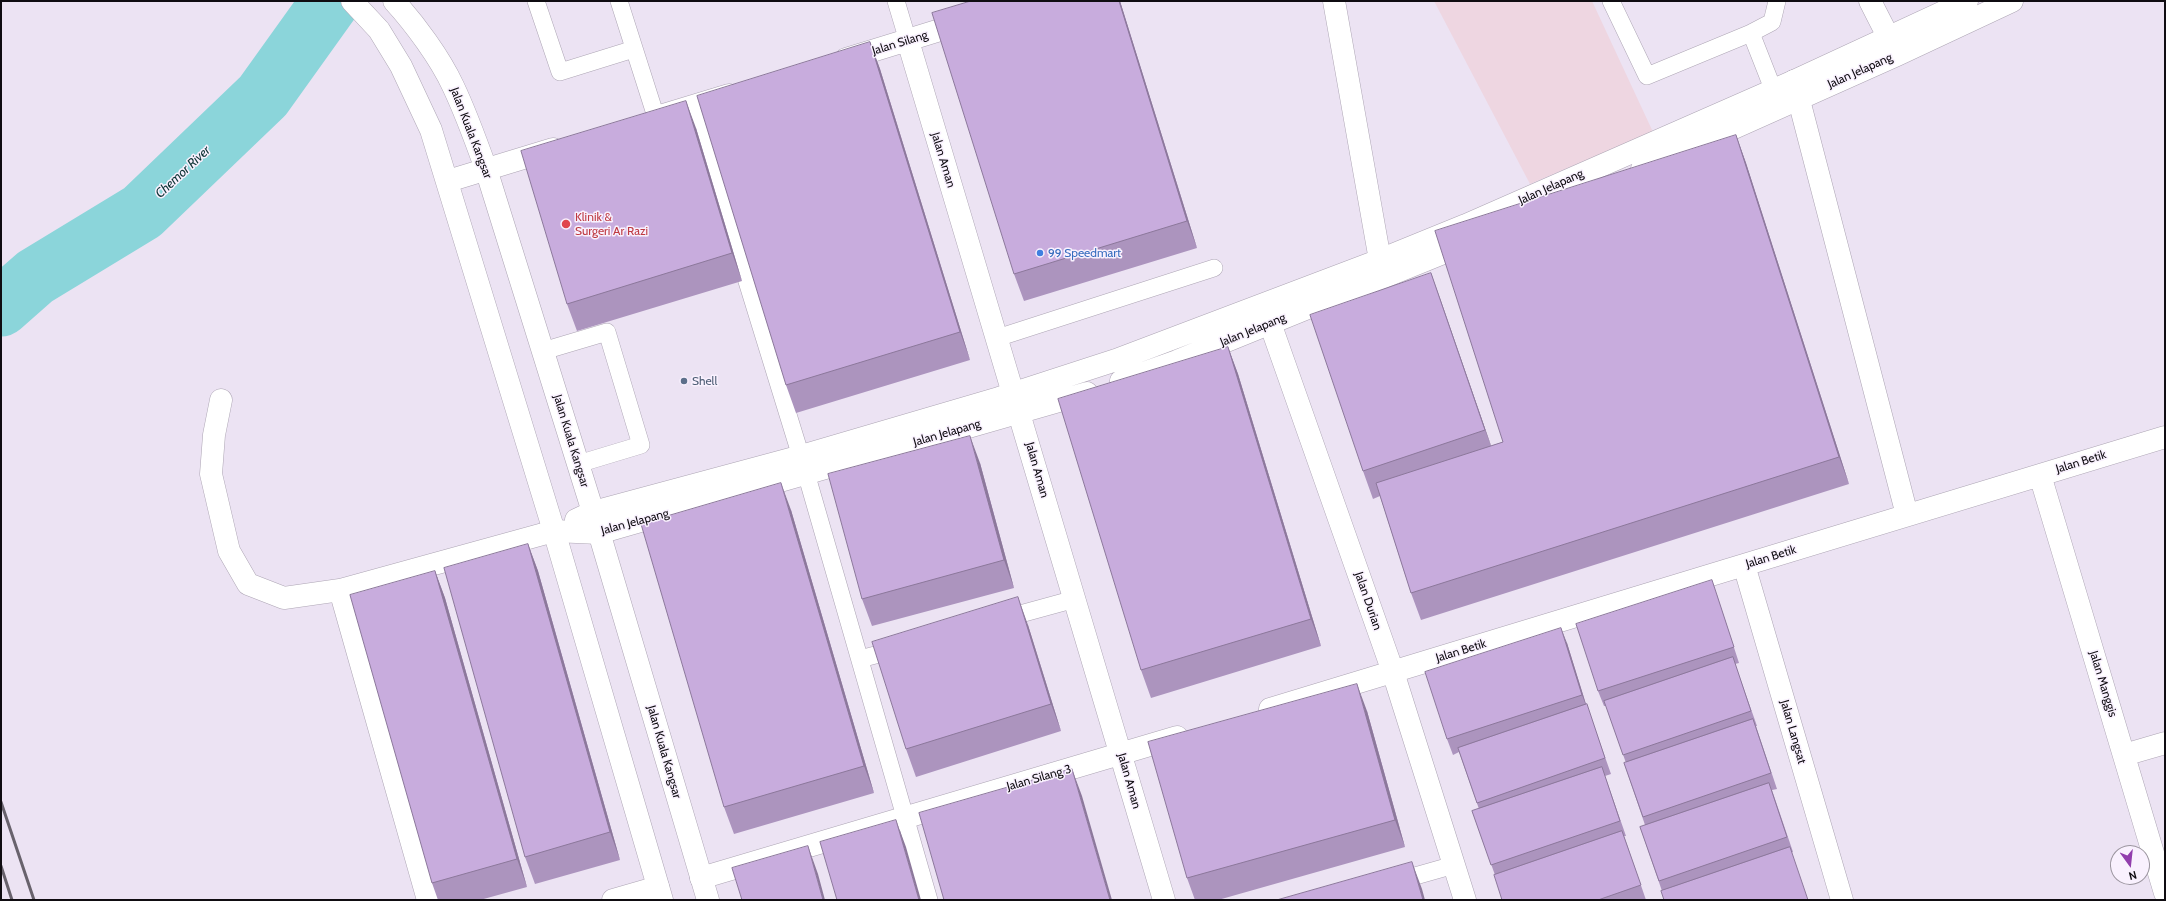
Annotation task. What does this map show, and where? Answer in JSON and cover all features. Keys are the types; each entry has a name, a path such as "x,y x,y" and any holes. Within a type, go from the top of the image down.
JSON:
{"main road":[{"path":"352,1 379,30 417,98 431,130 448,181 554,531 660,893 613,900"},
{"path":"1334,1 1380,260"},
{"path":"1870,1 1893,46"},
{"name":"Jalan Jelapang","path":"1893,46 1967,1"},
{"name":"Jalan Jelapang","path":"221,400 214,435 211,474 229,551 248,584 284,598 340,590 554,531 596,522 1016,403 1128,379 1380,260 1796,90 1893,46 2012,1"},
{"name":"Jalan Kuala Kangsar","path":"396,4 428,46 452,84 486,169 596,522 708,900"},
{"name":"Jalan Silang","path":"826,65 908,41 986,15"},
{"name":"Jalan Aman","path":"908,41 1164,900"},
{"path":"634,124 745,90"},
{"path":"1796,90 1907,516"},
{"name":"Jalan Jelapang","path":"1267,314 1472,241 1646,167 1774,99"},
{"path":"448,181 574,142"},
{"name":"Jalan Durian","path":"1267,314 1385,674 1454,864 1465,900"},
{"name":"Jalan Betik","path":"1385,674 1907,516 2165,436"},
{"name":"Jalan Manggis","path":"2040,475 2165,893"},
{"name":"Jalan Langsat","path":"1744,565 1842,900"},
{"path":"340,590 428,900"},
{"path":"1249,715 1385,674"},
{"name":"Jalan Silang 3","path":"701,878 1196,731"},
{"path":"2124,755 2165,743"}],"lane":[{"path":"536,1 560,72 634,49"},
{"path":"619,1 656,117"},
{"path":"896,1 908,41"},
{"path":"1611,1 1647,76 1751,33 1772,22 1777,1"},
{"path":"1751,33 1774,99"},
{"path":"693,106 803,464 929,900"},
{"path":"997,338 1214,268"},
{"path":"543,352 608,332 642,445 578,464"},
{"path":"990,623 1075,599"},
{"path":"860,660 914,644"},
{"path":"1381,885 1454,864"}],"shaded area":[{"path":"1434,1 1592,1 1653,132 1530,184"}],"building":[{"path":"971,1 1119,1 1187,221 1014,274 932,13"},
{"path":"870,42 960,332 786,385 697,96"},
{"path":"686,101 732,253 567,304 521,151"},
{"path":"1736,135 1839,457 1411,593 1376,483 1503,442 1435,231"},
{"path":"1431,273 1485,430 1363,471 1310,315"},
{"path":"1228,347 1311,619 1141,670 1058,399"},
{"path":"970,436 1004,560 862,599 828,474"},
{"path":"781,483 864,766 724,807 641,524"},
{"path":"528,544 610,832 525,857 444,568"},
{"path":"435,571 517,859 432,883 350,595"},
{"path":"1712,580 1734,647 1598,691 1576,624"},
{"path":"1018,597 1051,704 906,749 872,642"},
{"path":"1561,628 1582,695 1447,739 1425,672"},
{"path":"1733,657 1751,711 1623,755 1604,701"},
{"path":"1357,684 1395,820 1187,878 1148,742"},
{"path":"1587,704 1605,758 1477,803 1458,748"},
{"path":"1753,719 1771,773 1643,817 1624,763"},
{"path":"1602,767 1620,821 1491,865 1472,811"},
{"path":"1072,769 1110,900 944,900 919,813"},
{"path":"1769,783 1787,837 1659,881 1640,827"},
{"path":"896,820 919,900 837,900 820,842"},
{"path":"1622,831 1641,885 1598,900 1502,900 1494,875"},
{"path":"808,846 823,900 742,900 732,868"},
{"path":"1790,847 1808,900 1664,900 1661,891"},
{"path":"1412,862 1423,900 1277,900"}],"waterway":[{"name":"Chemor River","path":"1,307 35,277 142,212 263,96 331,1"}],"railway":[{"path":"1,802 34,900"},
{"path":"1,866 12,900"}],"place":[{"name":"Klinik & Surgeri Ar Razi","path":"566,224"},
{"name":"99 Speedmart","path":"1040,253"},
{"name":"Shell","path":"684,381"}]}
